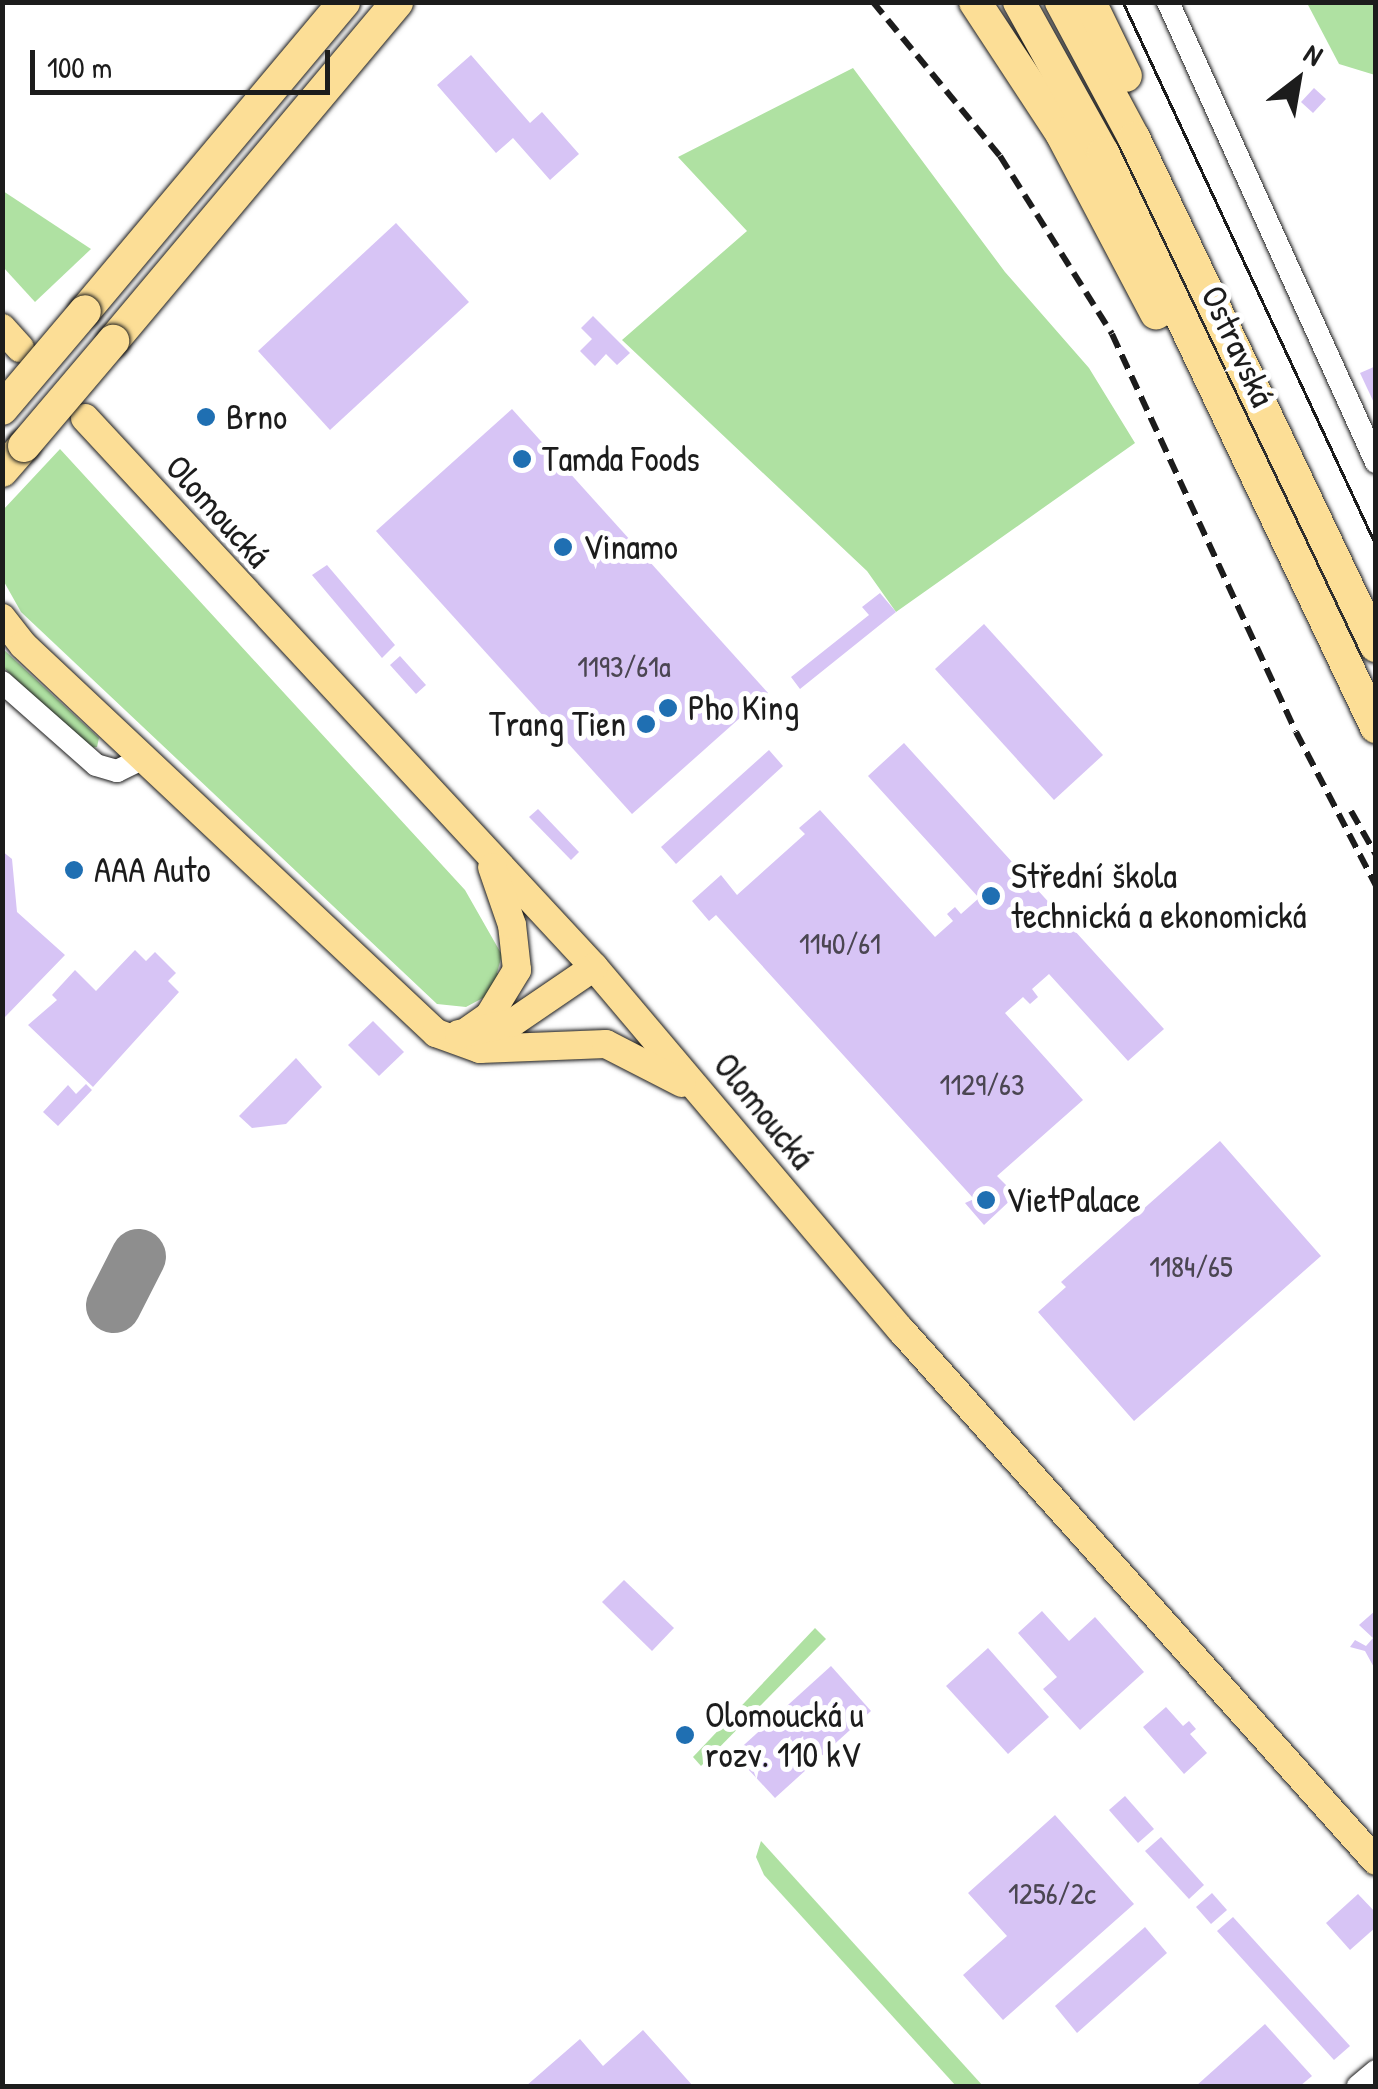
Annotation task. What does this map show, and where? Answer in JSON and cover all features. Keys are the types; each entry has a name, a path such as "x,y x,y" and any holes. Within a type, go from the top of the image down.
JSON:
{"highway":[{"path":"2,409 344,2"},
{"path":"13,458 397,2"},
{"path":"975,2 1060,132 1201,399 1278,528"},
{"name":"Ostravská","path":"1020,2 1103,153 1278,528 1376,726"},
{"name":"Ostravská","path":"1061,2 1134,138 1376,646"},
{"path":"1090,2 1168,164 1238,334 1256,394"}],"main road":[{"name":"Olomoucká","path":"85,418 594,968 901,1330 1376,1861"},
{"path":"2,618 13,639 436,1033 480,1049 606,1044 708,1100"},
{"path":"461,1034 490,1016 517,970 512,925 488,856"},
{"path":"408,1011 461,1034 512,1023 594,968"}],"street":[{"path":"1168,2 1376,462"},
{"path":"2,682 96,765 117,771 144,758"},
{"path":"1358,2086 1376,2071"}],"green space":[{"path":"1307,3 1375,3 1375,75 1339,64"},
{"path":"853,68 1005,272 1089,368 1135,443 896,612 867,571 622,340 747,231 678,157"},
{"path":"3,191 91,249 35,302 3,267"},
{"path":"60,449 465,890 502,955 497,973 505,977 494,992 466,1007 437,1004 21,612 3,580 3,510"},
{"path":"2,648 99,738 97,747 89,748 3,667"},
{"path":"815,1628 826,1639 701,1766 693,1757"},
{"path":"761,1841 983,2086 956,2086 764,1875 756,1857"}],"building":[{"path":"471,55 530,123 542,112 579,154 550,180 513,138 496,153 437,85"},
{"path":"1314,88 1326,99 1313,113 1301,102"},
{"path":"396,223 469,302 330,430 258,351"},
{"path":"593,316 630,353 617,365 606,354 595,366 580,351 592,339 581,328"},
{"path":"1376,366 1376,407 1360,373"},
{"path":"512,409 768,693 632,814 376,531"},
{"path":"327,565 395,645 382,658 312,575"},
{"path":"880,593 896,612 800,689 791,677 869,615 862,607"},
{"path":"984,624 1103,755 1054,800 935,669"},
{"path":"400,656 426,685 416,694 390,665"},
{"path":"904,743 1164,1029 1128,1061 1049,974 1032,989 1038,997 1030,1004 1023,997 1005,1013 1083,1100 997,1176 1016,1195 984,1225 965,1203 974,1199 716,915 709,921 692,901 721,875 737,895 805,834 799,828 820,810 935,937 953,921 947,914 955,907 961,914 979,898 868,776"},
{"path":"769,750 783,766 676,864 661,847"},
{"path":"538,809 579,852 571,860 529,817"},
{"path":"2,851 12,859 17,912 65,955 5,1017"},
{"path":"135,950 146,961 155,952 176,973 168,981 179,992 93,1087 28,1025 57,1000 52,995 75,970 96,991"},
{"path":"373,1021 404,1052 379,1076 348,1045"},
{"path":"296,1058 322,1087 286,1124 252,1128 239,1116"},
{"path":"86,1084 92,1090 58,1126 43,1112 68,1085 76,1094"},
{"path":"1220,1141 1321,1256 1134,1421 1038,1312 1066,1287 1061,1282"},
{"path":"624,1580 674,1628 652,1651 602,1602"},
{"path":"1376,1610 1376,1671 1365,1651 1350,1647 1355,1640 1366,1646 1373,1638 1359,1625"},
{"path":"1042,1611 1069,1641 1095,1617 1144,1672 1080,1730 1043,1689 1057,1677 1018,1633"},
{"path":"988,1648 1049,1717 1008,1754 946,1686"},
{"path":"831,1666 871,1711 775,1798 734,1754"},
{"path":"1166,1707 1183,1726 1189,1721 1196,1729 1190,1734 1207,1753 1184,1774 1143,1727"},
{"path":"1125,1796 1154,1829 1138,1843 1109,1810"},
{"path":"1055,1815 1134,1904 1003,2020 963,1975 1007,1936 968,1893"},
{"path":"1161,1837 1204,1885 1189,1899 1145,1851"},
{"path":"1212,1893 1227,1910 1211,1924 1196,1907"},
{"path":"1358,1894 1376,1913 1376,1927 1350,1950 1326,1923"},
{"path":"1233,1917 1350,2046 1334,2060 1217,1931"},
{"path":"1145,1927 1167,1953 1077,2033 1055,2006"},
{"path":"1265,2024 1312,2076 1300,2086 1196,2086"},
{"path":"643,2030 693,2086 526,2086 580,2039 603,2066"}],"taxiway":[{"path":"113,1305 138,1256"}],"tram line":[{"path":"1123,2 1376,545"}],"railway":[{"path":"873,2 1000,156 1112,334 1296,732 1376,886"},
{"path":"1351,811 1376,855"}],"place":[{"name":"Brno","path":"206,417"},
{"name":"Tamda Foods","path":"522,459"},
{"name":"Vinamo","path":"563,547"},
{"name":"Pho King","path":"668,708"},
{"name":"Trang Tien","path":"646,724"},
{"name":"AAA Auto","path":"74,870"},
{"name":"Střední škola technická a ekonomická","path":"991,896"},
{"name":"VietPalace","path":"986,1200"},
{"name":"Olomoucká u rozv. 110 kV","path":"685,1735"}]}
